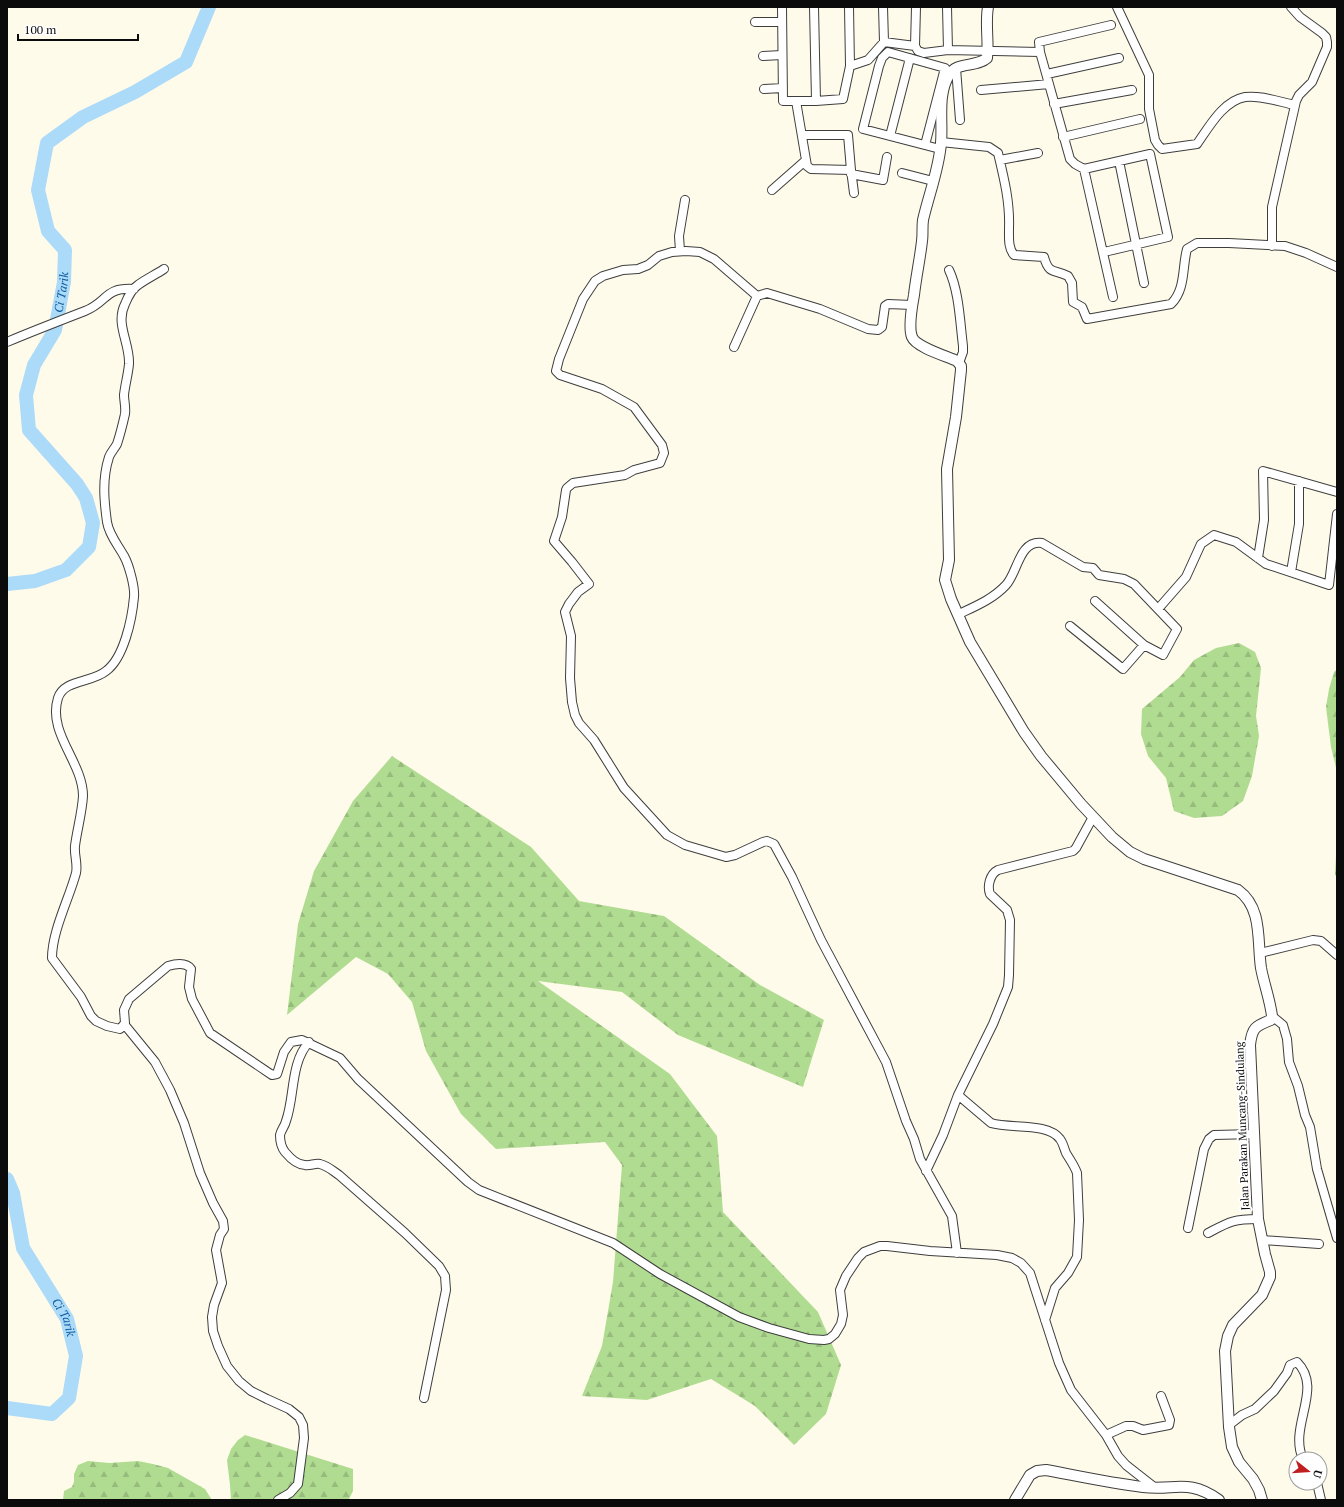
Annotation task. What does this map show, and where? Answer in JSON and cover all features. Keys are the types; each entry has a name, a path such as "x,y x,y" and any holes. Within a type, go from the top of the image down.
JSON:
{"street":[{"path":"782,7 783,101 843,99 850,66 849,7"},
{"path":"814,7 816,101"},
{"path":"850,66 868,60 884,42 883,7"},
{"path":"916,7 915,46 918,51 924,53 948,50 1040,52"},
{"path":"947,7 948,50"},
{"path":"959,363 918,344 914,340 911,332 912,306 922,240 923,222 940,146 942,98 947,78 956,68 981,62 986,58 988,50 986,27 988,7"},
{"path":"1117,7 1149,75 1149,110 1156,140 1162,149 1198,144 1227,106 1241,98 1259,98 1295,105"},
{"path":"1272,246 1272,207 1297,97 1312,82 1327,47 1326,38 1322,33 1300,17 1291,7"},
{"path":"755,22 782,22"},
{"path":"1111,26 1039,42 1040,52 1070,159 1084,169 1113,297"},
{"path":"884,42 915,46"},
{"path":"925,145 945,68 888,52 882,58 879,66 864,129 925,145 990,147 998,153 1008,195 1010,213 1009,237 1012,252 1014,255 1044,257 1046,265 1050,270 1068,276 1072,283 1073,302 1082,307 1087,319 1171,304 1179,293 1185,267 1187,249 1197,243 1285,246 1306,253 1337,267"},
{"path":"762,56 782,55"},
{"path":"890,136 910,58"},
{"path":"1046,74 1119,58"},
{"path":"956,68 960,120"},
{"path":"981,90 1049,84"},
{"path":"764,89 783,88"},
{"path":"1054,104 1132,90"},
{"path":"796,101 807,166 811,169 851,172 883,180 887,157"},
{"path":"1063,137 1140,119"},
{"path":"802,135 848,135 854,193"},
{"path":"1000,160 1038,153"},
{"path":"1084,169 1150,154 1168,237 1104,252"},
{"path":"772,190 806,161"},
{"path":"1119,161 1144,283"},
{"path":"902,173 933,181"},
{"path":"680,251 679,236 685,200"},
{"path":"757,296 714,259 700,252 680,251 659,256 648,265 638,269 612,273 595,281 583,299 556,371 560,375 602,389 630,404 634,407 663,449 660,463 656,465 643,467 625,475 612,478 573,483 566,490 562,517 554,541 589,584 578,592 565,612 571,636 570,678 575,715 579,723 594,740 624,788 667,836 686,845 726,857 735,855 763,842 767,841 774,844 792,877 821,940 886,1062 920,1159 952,1216 957,1253"},
{"path":"164,269 134,289 121,314 121,326 127,343 129,364 124,396 125,415 117,443 110,456 104,483 104,492 108,525 112,536 124,557 131,578 134,596 124,644 117,659 107,671 98,676 64,687 60,693 55,709 57,725 79,777 83,798 75,848 76,870 54,939 52,958 81,997 90,1016 96,1021 115,1029 120,1029 124,1024 124,1010 128,999 168,966 182,964 191,968 189,987 192,999 210,1033 274,1076 277,1074 284,1052 292,1042 299,1040 309,1042 342,1060 358,1079 468,1182 479,1190 613,1243 660,1274 733,1314 769,1328 816,1340 830,1339 836,1334 842,1324 843,1315 840,1290 846,1276 858,1258 871,1248 887,1246 957,1253 997,1254 1012,1258 1020,1262 1030,1273 1060,1363 1071,1390 1106,1435 1118,1456 1126,1465 1154,1487"},
{"path":"949,270 956,290 963,346 963,352 959,363 961,370 956,417 947,469 949,560 945,580 951,598 970,642 1024,732 1041,756 1112,837 1130,852 1159,864 1232,888 1244,894 1251,905 1256,917 1263,978 1272,1016 1283,1025 1287,1039 1289,1062 1310,1127 1317,1169 1337,1238"},
{"path":"7,342 90,309 113,291 119,289 134,289"},
{"path":"734,347 757,296 767,293 820,309 868,329 878,330 882,327 885,306 888,304 912,306"},
{"path":"1258,558 1264,520 1263,471 1337,492"},
{"path":"1291,572 1299,524 1299,481"},
{"path":"1158,609 1186,577 1201,544 1214,535 1236,542 1266,564 1329,585 1337,514"},
{"path":"959,614 991,599 1003,588 1010,580 1022,553 1026,548 1036,543 1046,545 1083,567 1093,568 1099,574 1124,579 1134,584 1177,629 1163,655 1144,645 1095,601"},
{"path":"1070,626 1123,669 1144,645"},
{"path":"926,1171 943,1135 958,1095 993,1024 1009,981 1010,920 1007,910 990,894 989,891 992,875 998,870 1072,851 1076,848 1093,817"},
{"path":"1260,953 1313,940 1321,941 1337,955"},
{"name":"Jalan Parakan Muncang-Sindulang","path":"1262,1500 1259,1490 1234,1454 1229,1425 1225,1351 1228,1336 1233,1325 1262,1295 1268,1284 1270,1272 1258,1219 1250,1055 1251,1036 1254,1029 1257,1025 1271,1020 1272,1016"},
{"path":"124,1024 155,1062 170,1090 184,1122 200,1173 223,1222 224,1229 220,1235 216,1250 222,1283 214,1305 212,1317 213,1331 218,1346 228,1366 239,1381 251,1391 289,1409 299,1416 303,1425 304,1438 298,1484 290,1493 278,1500"},
{"path":"309,1042 302,1049 297,1066 286,1122 280,1134 280,1144 285,1152 300,1164 322,1164 334,1171 405,1233 442,1270 446,1281 446,1290 424,1398"},
{"path":"958,1095 991,1123 1051,1131 1059,1138 1077,1172 1079,1220 1077,1257 1068,1273 1055,1288 1045,1320"},
{"path":"1188,1228 1204,1149 1209,1139 1214,1135 1255,1134"},
{"path":"1208,1233 1232,1221 1258,1219"},
{"path":"1262,1240 1319,1244"},
{"path":"1229,1425 1242,1415 1255,1409 1281,1383 1290,1365 1297,1362 1304,1369 1308,1387 1299,1440 1300,1451"},
{"path":"1106,1435 1126,1426 1132,1426 1143,1430 1168,1425 1170,1420 1161,1396"},
{"path":"1020,1497 1030,1476 1037,1471 1046,1470 1136,1486 1192,1487 1201,1489 1219,1500"}],"green space":[{"path":"1239,643 1255,652 1261,668 1256,716 1259,736 1252,776 1243,801 1222,816 1194,818 1174,811 1166,778 1148,756 1141,734 1142,709 1180,677 1194,660 1216,648"},
{"path":"1337,669 1337,772 1331,747 1326,707 1329,689 1334,672"},
{"path":"392,756 531,847 579,901 664,916 760,985 824,1020 803,1087 678,1035 622,992 538,981 670,1074 717,1136 723,1212 818,1312 841,1365 826,1414 794,1445 755,1406 711,1379 647,1400 582,1396 602,1346 613,1282 622,1165 605,1142 496,1149 461,1114 426,1051 412,1002 388,974 356,957 287,1015 298,924 314,871 353,801"},
{"path":"1337,837 1337,878 1335,874"},
{"path":"245,1435 353,1469 353,1491 349,1499 231,1500 227,1460 231,1449 238,1440"},
{"path":"88,1461 109,1463 138,1461 168,1468 205,1489 212,1500 63,1500 64,1491 72,1487 74,1482 74,1474 78,1465"}],"waterway":[{"name":"Ci Tarik","path":"7,584 35,581 66,570 89,547 93,523 86,498 77,484 29,430 26,395 34,365 55,330 64,282 65,250 48,231 38,190 47,143 83,117 135,92 186,62 209,7"},
{"name":"Ci Tarik","path":"7,1179 13,1193 23,1248 67,1319 76,1356 69,1398 52,1414 7,1408"}]}
